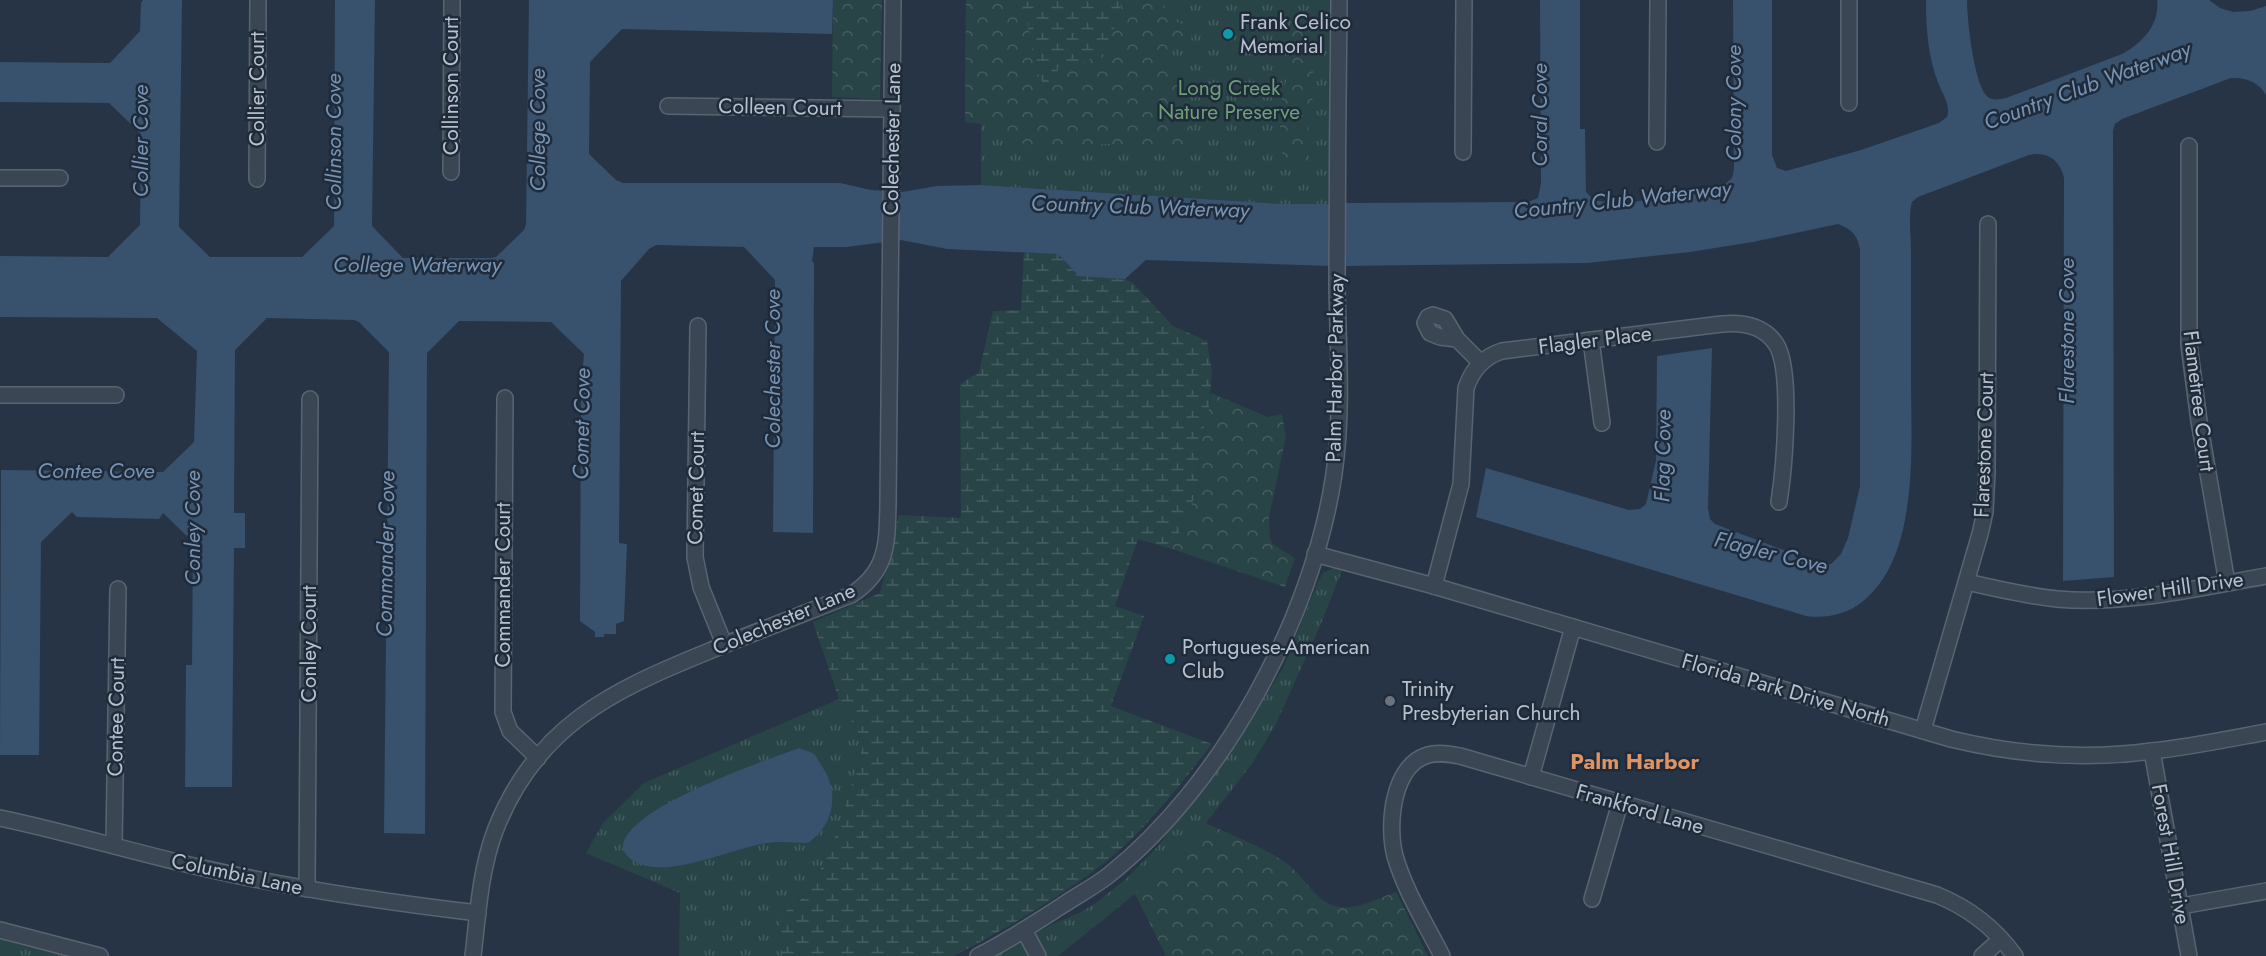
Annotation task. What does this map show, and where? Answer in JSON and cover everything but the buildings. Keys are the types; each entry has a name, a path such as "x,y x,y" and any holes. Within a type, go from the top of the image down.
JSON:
{"street":[{"name":"Collier Court","path":"257,179 258,0"},
{"name":"Collinson Court","path":"451,172 452,0"},
{"name":"Colechester Lane","path":"473,956 483,876 495,830 512,795 538,758 558,735 600,701 639,680 851,595 878,571 888,531 893,0"},
{"name":"Palm Harbor Parkway","path":"978,956 1024,930 1116,869 1160,828 1202,777 1237,726 1272,663 1294,615 1315,554 1329,498 1338,437 1340,383 1337,289 1339,0"},
{"path":"1463,152 1464,0"},
{"path":"1657,142 1658,0"},
{"path":"1850,0 1850,103"},
{"name":"Colleen Court","path":"668,106 892,109"},
{"name":"Flametree Court","path":"2189,146 2189,345 2199,421 2227,583"},
{"path":"0,178 60,178"},
{"name":"Flarestone Court","path":"1923,730 1983,523 1986,494 1988,224"},
{"name":"Flagler Place","path":"1481,363 1490,356 1509,350 1731,323 1755,327 1769,336 1779,349 1784,372 1784,469 1779,502"},
{"name":"Comet Court","path":"698,326 695,556 700,587 724,644"},
{"path":"1434,586 1461,484 1464,393 1471,375 1481,363 1457,339"},
{"path":"1591,340 1602,423"},
{"path":"0,394 116,395"},
{"name":"Commander Court","path":"505,398 502,706 510,731 538,758"},
{"name":"Conley Court","path":"307,889 310,399"},
{"name":"Florida Park Drive North","path":"1315,554 1434,586 1923,730 1999,750 2096,756 2152,751 2266,732"},
{"name":"Flower Hill Drive","path":"1967,582 2031,596 2090,601 2146,597 2266,576"},
{"name":"Contee Court","path":"114,846 118,589"},
{"path":"1531,777 1573,627"},
{"name":"Forest Hill Drive","path":"2152,751 2189,956"},
{"name":"Frankford Lane","path":"1442,956 1405,882 1395,854 1392,822 1401,779 1418,759 1426,755 1442,753 1460,756 1937,895 1971,912 2001,939 2015,956"},
{"path":"1592,899 1620,803"},
{"name":"Columbia Lane","path":"0,818 205,869 358,898 478,913"},
{"path":"2181,906 2266,891"},
{"path":"0,930 100,956"},
{"path":"1024,930 1038,956"},
{"path":"1982,956 2001,939"}],"green space":[{"path":"833,0 882,0 880,99 832,97"},
{"name":"Long Creek Nature Preserve","path":"966,0 1330,0 1330,204 1283,204 981,185 981,123 965,122"},
{"path":"966,0 1020,0 1032,42 1052,85 1058,69 1064,63 1074,61 1081,63 1090,59 1101,59 1122,0 1160,0 1170,17 1188,25 1192,33 1191,42 1187,45 1174,44 1166,51 1170,64 1182,67 1185,73 1190,141 1181,151 1111,144 1048,148 1020,142 984,125 965,122"},
{"path":"1020,0 1122,0 1107,53 1101,59 1090,59 1081,63 1065,62 1058,69 1047,90 1036,70 1026,16"},
{"path":"1300,27 1312,33 1315,41 1313,108 1304,148 1306,157 1304,162 1296,164 1284,156 1277,138 1280,129 1282,93 1290,70 1288,37 1292,31"},
{"path":"1024,252 1058,254 1076,275 1125,279 1133,283 1173,326 1207,341 1212,373 1209,407 1199,449 1198,489 1172,549 1138,539 1115,606 1144,616 1111,706 1212,744 1150,820 1108,860 1036,910 954,956 782,956 780,923 786,911 810,892 838,830 864,743 839,699 813,622 880,593 899,515 961,518 960,384 979,372 993,311 1021,310"},
{"path":"1211,393 1268,417 1282,414 1286,437 1269,517 1270,539 1274,545 1295,558 1285,587 1172,549 1198,489 1199,449"},
{"path":"1333,568 1343,568 1320,626 1275,726 1251,765 1206,823 1135,894 1058,956 992,956 1097,902 1126,879 1159,845 1262,702 1283,668 1318,582 1323,573"},
{"path":"839,699 864,743 838,830 810,892 798,900 782,940 782,956 679,956 680,893 586,853 603,823 644,783"},
{"path":"1206,823 1282,860 1327,903 1347,907 1357,906 1396,892 1428,956 1166,956 1135,894"},
{"path":"0,936 79,956 0,956"}],"water":[{"path":"143,0 182,0 179,227 210,257 302,257 334,226 335,0 375,0 372,226 403,258 491,258 496,257 524,230 526,224 529,0 833,0 832,34 622,29 590,62 589,154 616,180 623,183 840,183 871,190 902,192 937,186 981,185 1283,204 1330,204 1331,266 1146,260 1125,279 1076,276 1076,273 1058,254 947,249 901,240 846,247 814,247 812,261 814,263 813,533 773,532 775,280 744,247 656,245 649,249 621,281 619,543 627,544 624,621 616,624 616,634 604,634 604,637 595,637 595,632 580,621 581,389 584,354 551,322 459,321 427,353 425,834 384,833 389,352 359,322 354,320 267,318 235,350 234,513 245,513 245,548 234,548 232,787 185,787 186,665 192,665 193,542 163,513 159,519 77,517 72,512 41,542 39,755 0,755 1,470 163,472 194,442 197,351 157,318 0,317 0,256 108,257 140,225 141,134 109,103 0,102 0,62 110,63 140,31"},
{"path":"1540,0 1580,0 1580,129 1585,129 1586,192 1598,201 1624,204 1725,184 1732,178 1734,169 1733,0 1772,0 1772,155 1777,168 1786,171 1861,150 1939,123 1947,117 1947,105 1935,75 1930,54 1926,0 1967,0 1975,66 1983,90 1988,97 1994,99 2006,98 2129,50 2143,39 2153,25 2157,0 2209,0 2220,8 2233,12 2250,11 2266,6 2266,95 2251,81 2231,78 2122,119 2115,124 2113,131 2114,577 2063,581 2064,178 2056,162 2042,154 2029,155 1918,197 1912,202 1910,219 1912,437 1908,499 1903,529 1894,558 1881,582 1862,602 1850,610 1836,615 1806,616 1476,517 1486,468 1629,510 1640,509 1646,504 1656,460 1657,356 1712,348 1708,508 1710,519 1715,524 1820,564 1831,564 1841,554 1848,538 1860,486 1860,249 1855,236 1843,226 1838,224 1753,242 1690,252 1587,263 1344,266 1344,203 1528,202 1538,198 1541,184"},
{"path":"799,748 813,753 831,785 832,807 829,817 817,835 808,843 767,843 699,861 664,867 648,866 634,861 625,853 623,847 630,832 646,817 699,787"}],"place":[{"name":"Frank Celico Memorial","path":"1228,34"},
{"name":"Portuguese-American Club","path":"1170,659"},
{"name":"Trinity Presbyterian Church","path":"1390,701"}],"district":[{"name":"Palm Harbor","path":"1635,761"}],"water label":[{"name":"Country Club Waterway","path":"2087,85"},
{"name":"Colony Cove","path":"1733,103"},
{"name":"Coral Cove","path":"1539,115"},
{"name":"College Cove","path":"537,130"},
{"name":"Collier Cove","path":"140,141"},
{"name":"Collinson Cove","path":"333,142"},
{"name":"Country Club Waterway","path":"1622,199"},
{"name":"Country Club Waterway","path":"1140,206"},
{"name":"College Waterway","path":"417,264"},
{"name":"Flarestone Cove","path":"2066,331"},
{"name":"Colechester Cove","path":"772,369"},
{"name":"Comet Cove","path":"581,424"},
{"name":"Flag Cove","path":"1662,456"},
{"name":"Contee Cove","path":"96,470"},
{"name":"Conley Cove","path":"192,528"},
{"name":"Flagler Cove","path":"1771,552"},
{"name":"Commander Cove","path":"385,554"}]}
